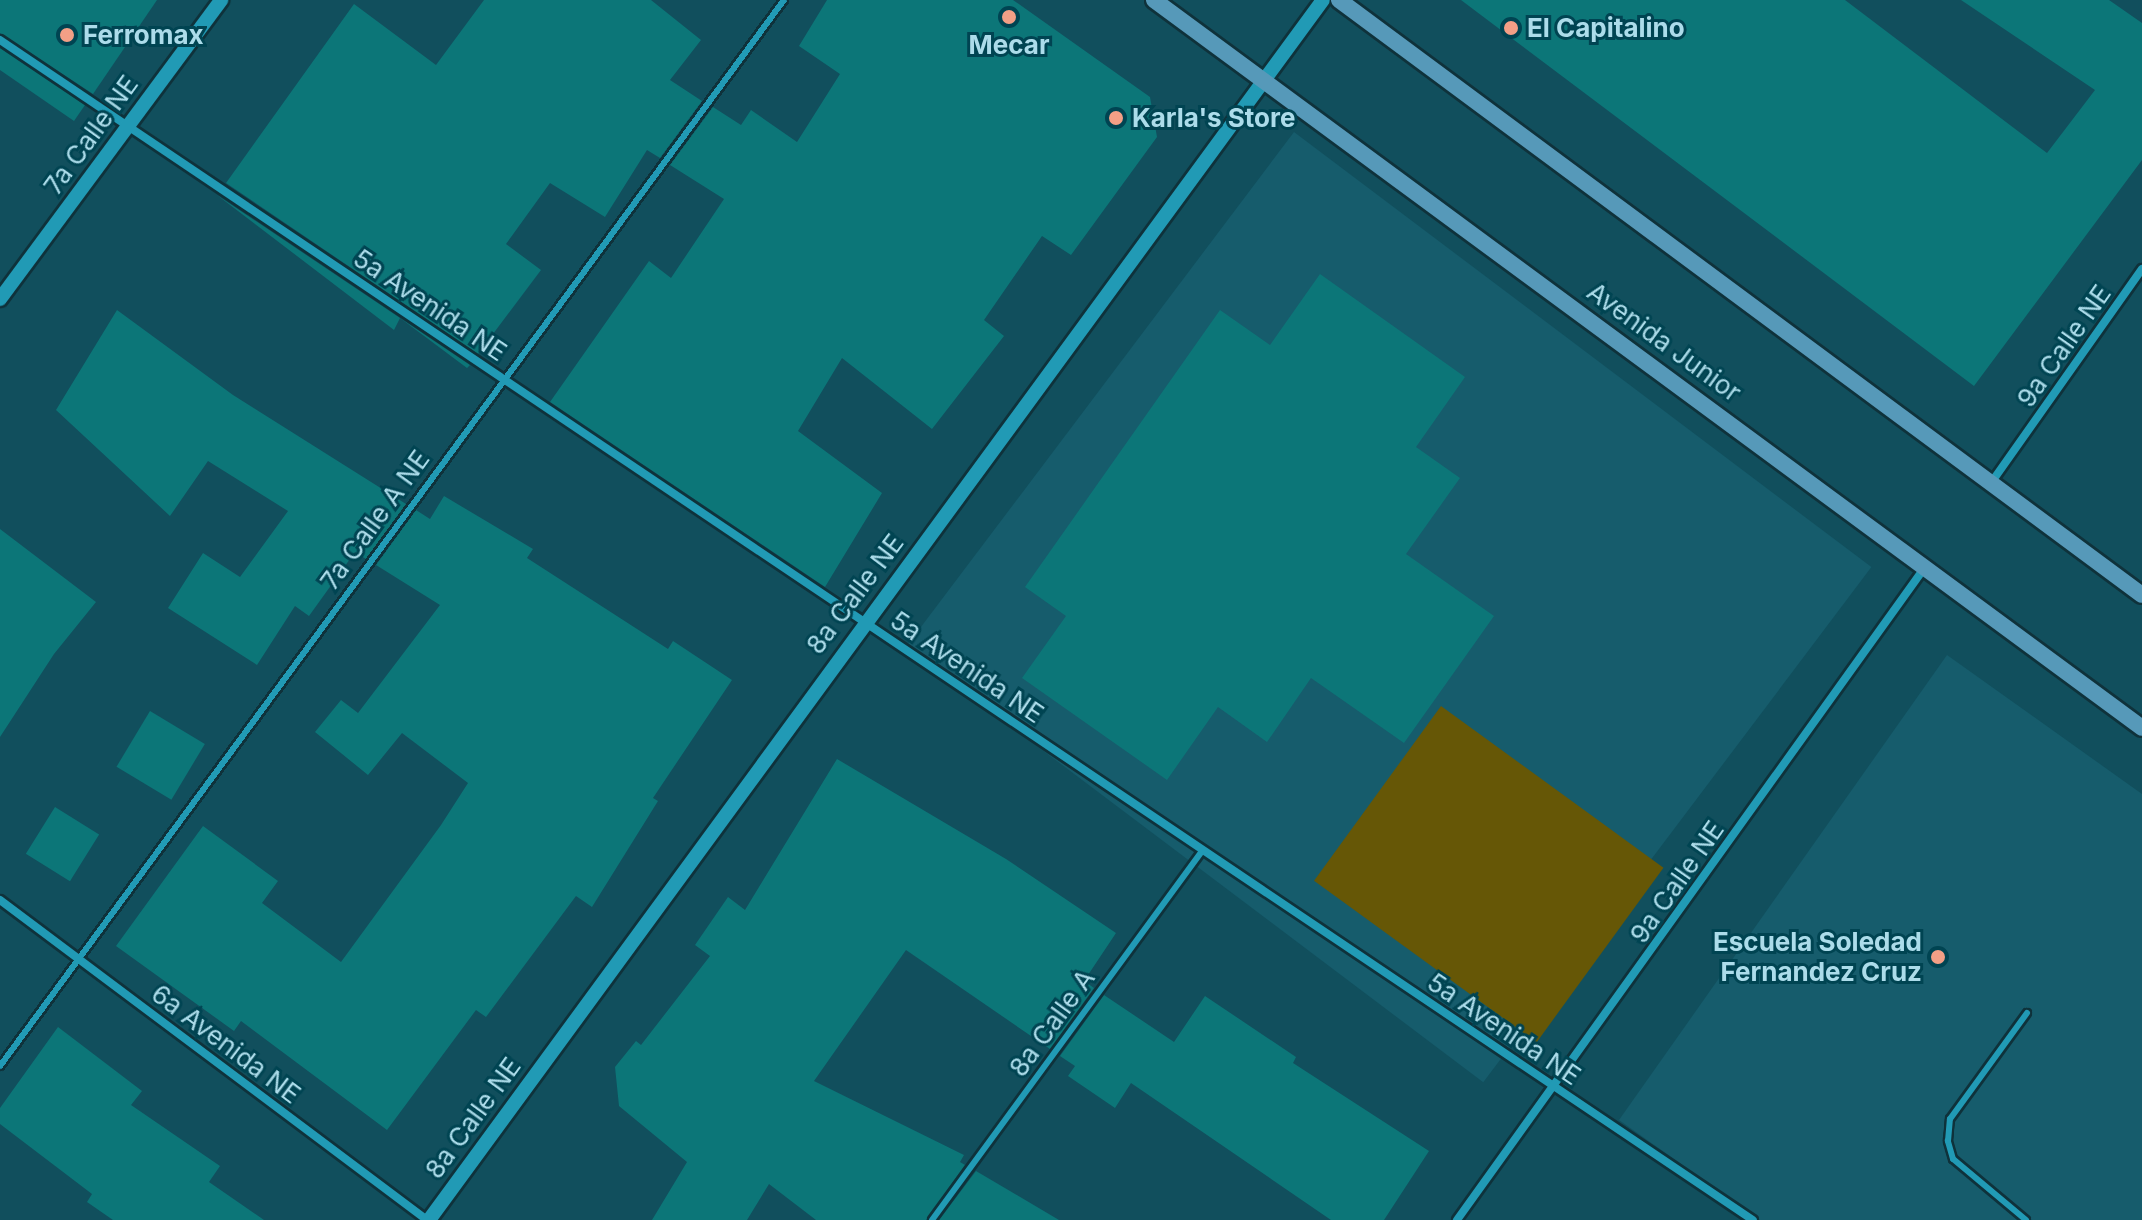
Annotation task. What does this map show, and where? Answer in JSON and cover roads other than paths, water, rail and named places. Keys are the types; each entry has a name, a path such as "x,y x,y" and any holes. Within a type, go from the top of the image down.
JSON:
{"main road":[{"name":"Avenida Junior","path":"1154,0 1927,565 2142,728"},
{"path":"1339,0 2142,595"}],"street":[{"name":"7a Calle NE","path":"0,299 221,0"},
{"name":"8a Calle NE","path":"428,1220 864,621 1323,0"},
{"name":"5a Avenida NE","path":"0,40 1753,1220"},
{"name":"9a Calle NE","path":"1991,484 2142,269"},
{"name":"9a Calle NE","path":"1457,1220 1555,1088 1927,565"},
{"name":"6a Avenida NE","path":"0,900 428,1220"}],"lane":[{"name":"7a Calle A NE","path":"0,1066 503,378 784,0"},
{"name":"8a Calle A","path":"932,1220 1203,850"},
{"path":"2026,1220 1953,1159 1948,1141 1950,1119 2027,1013"}],"place":[{"name":"Mecar","path":"1009,17"},
{"name":"El Capitalino","path":"1511,28"},
{"name":"Ferromax","path":"67,35"},
{"name":"Karla's Store","path":"1116,118"},
{"name":"Escuela Soledad Fernandez Cruz","path":"1938,957"}]}
